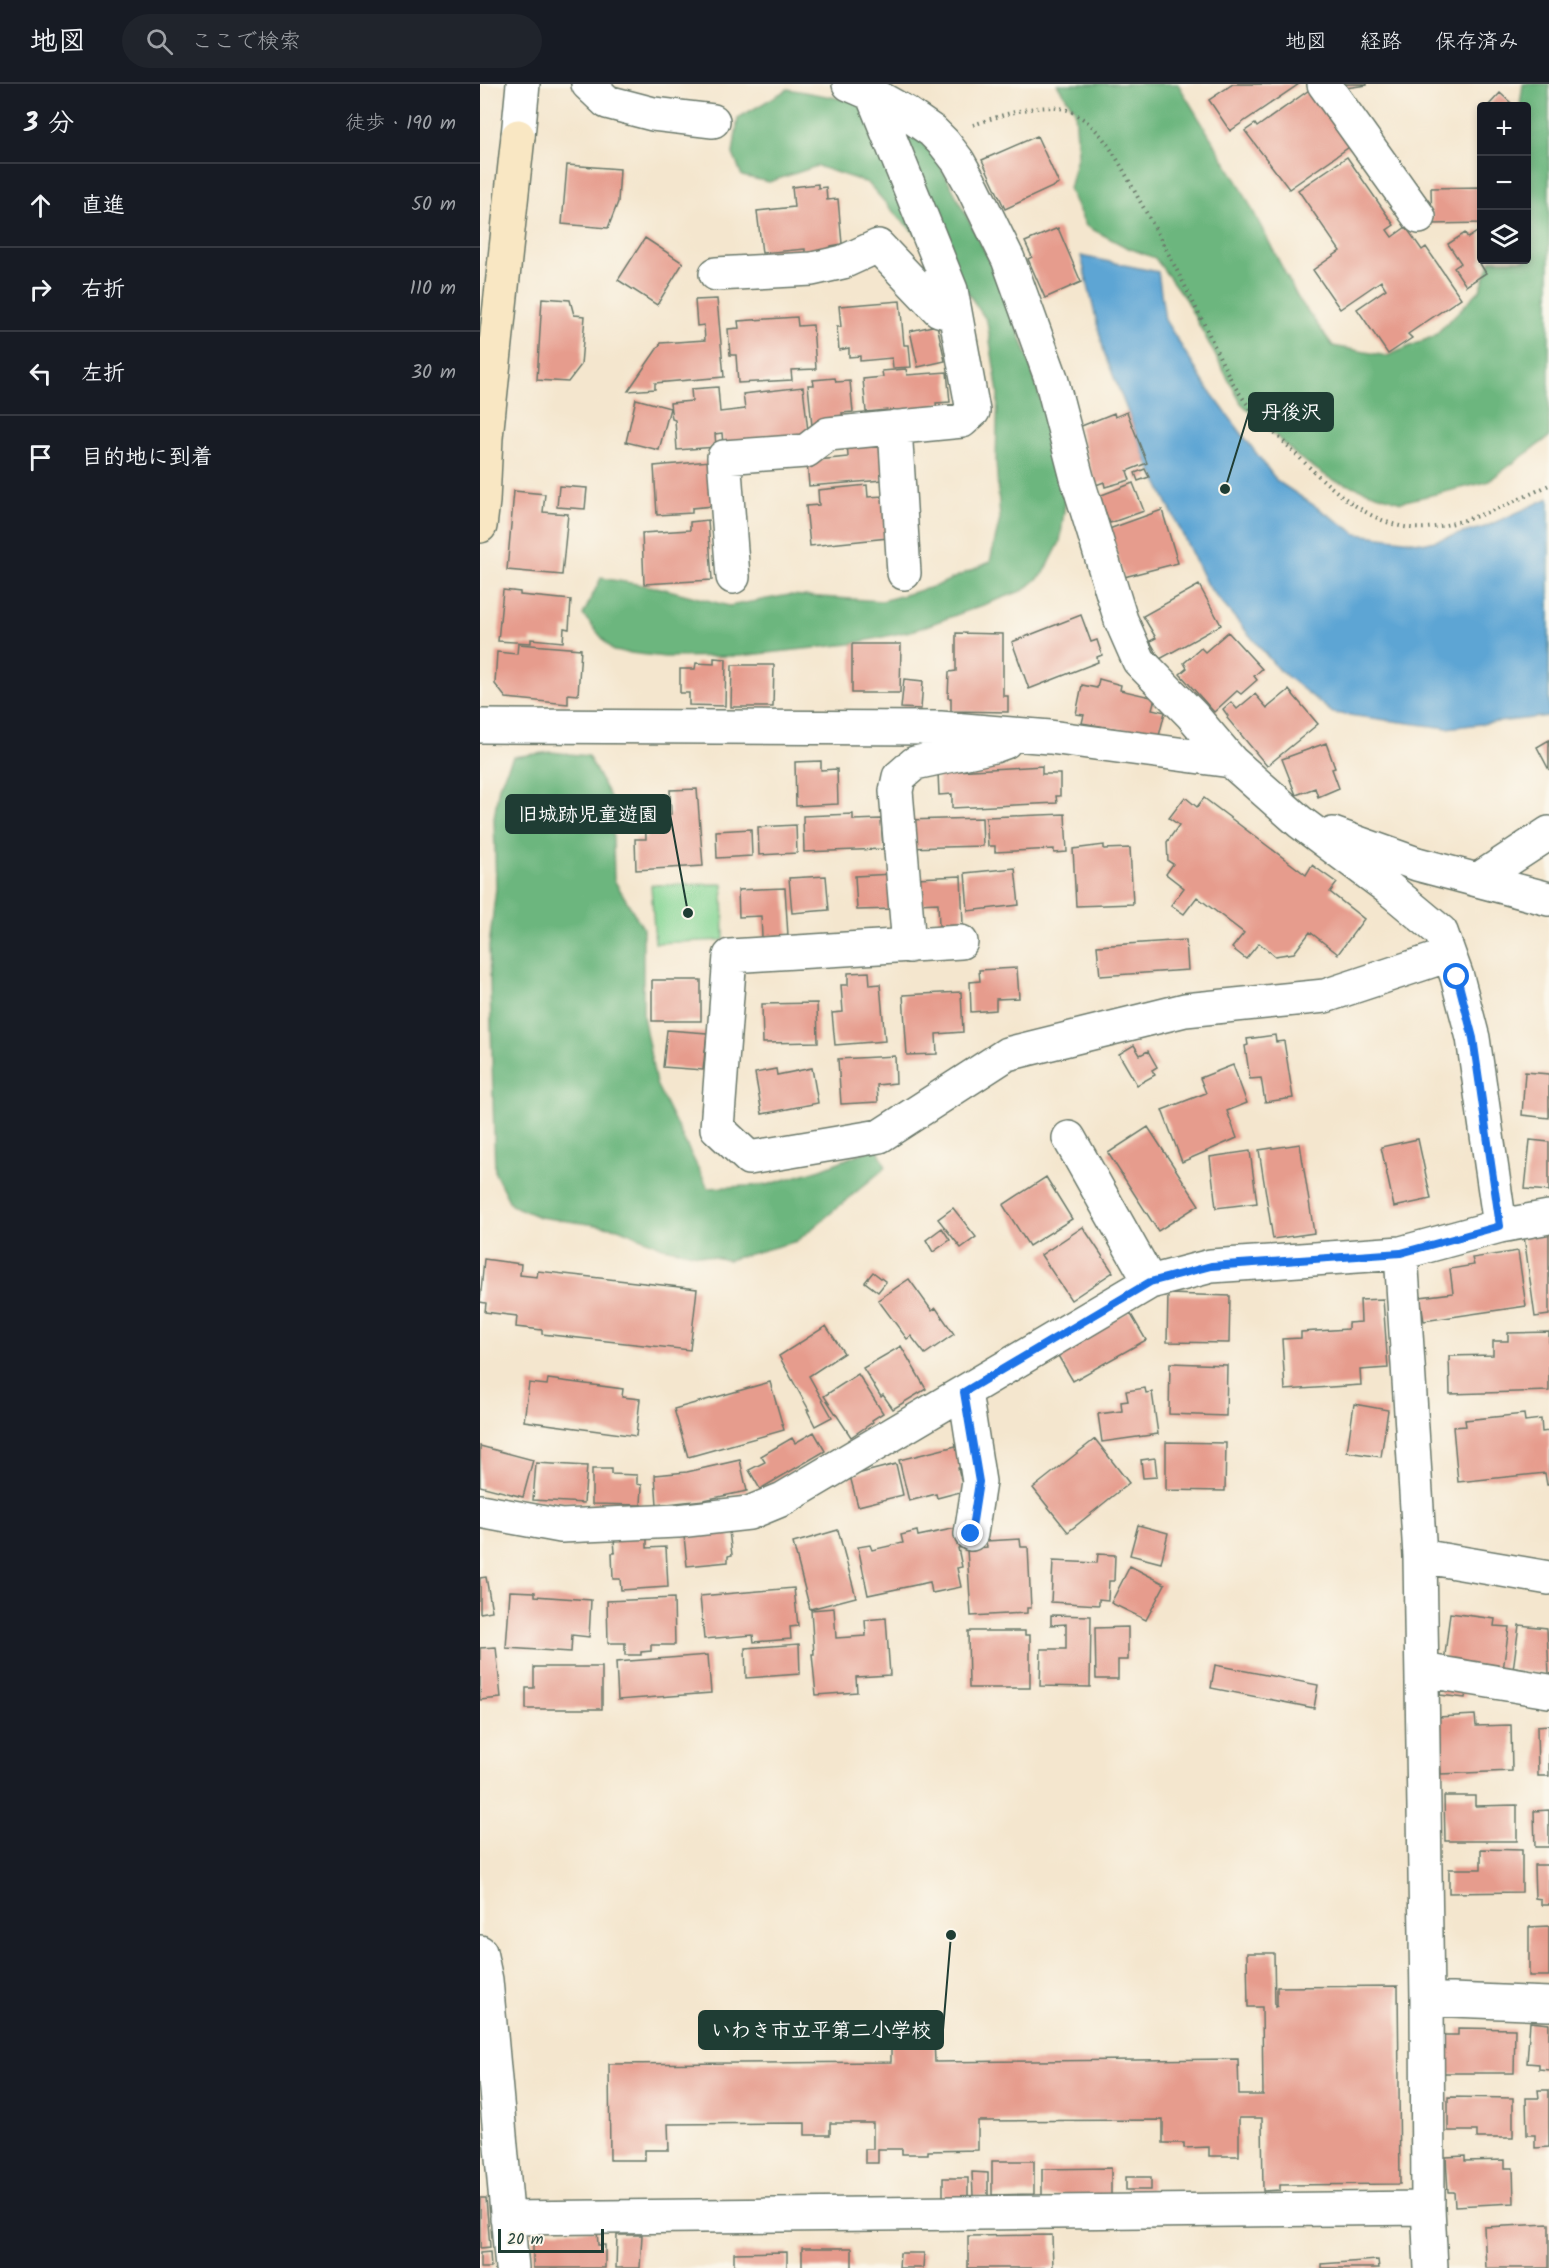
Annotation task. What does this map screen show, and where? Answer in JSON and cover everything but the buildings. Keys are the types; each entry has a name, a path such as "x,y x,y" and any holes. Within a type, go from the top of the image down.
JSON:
{"street":[{"path":"481,507 486,437 523,84"},
{"path":"588,84 607,102 653,114 713,120"},
{"path":"1324,84 1419,217"},
{"path":"860,89 906,113 939,137 958,161 1008,259 1051,378 1077,478 1121,620 1139,662 1192,715 1230,761 1300,822 1387,887 1441,932 1473,1038 1500,1226"},
{"path":"733,577 724,457 806,451 828,434 963,421 973,411 951,290 860,89"},
{"path":"716,274 812,269 843,262 878,246 939,310 954,314"},
{"path":"895,427 904,573"},
{"path":"480,726 940,728 1050,737 1230,761"},
{"path":"909,946 896,791 899,777 915,763 994,746 1018,734"},
{"path":"1300,822 1417,864 1549,898"},
{"path":"1482,881 1485,875 1549,833"},
{"path":"962,942 730,956 717,1128 749,1158 880,1136 1007,1054 1185,1010 1325,996 1449,955"},
{"path":"1069,1138 1150,1282"},
{"path":"480,1511 561,1526 678,1521 749,1513 783,1499 1150,1282 1211,1266 1401,1253 1500,1226 1549,1217"},
{"path":"1401,1253 1420,1556 1428,2208 1431,2268"},
{"path":"964,1392 979,1482 971,1534"},
{"path":"1420,1556 1549,1578"},
{"path":"1422,1670 1549,1691"},
{"path":"480,1952 486,1980 512,2268"},
{"path":"1427,1999 1549,2004"},
{"path":"507,2218 1428,2208"}],"path":[{"path":"939,137 1023,110 1055,108 1068,110 1088,121 1111,150 1241,396 1306,464 1354,504 1375,516 1413,528 1452,524 1549,485"}],"green space":[{"path":"1057,84 1178,84 1239,184 1298,298 1333,346 1387,356 1434,336 1480,290 1490,264 1531,264 1531,102 1521,102 1523,84 1549,84 1549,437 1487,482 1401,502 1331,479 1298,457 1241,403 1185,299 1155,258 1126,247 1086,226 1069,189 1078,153 1075,110"},
{"path":"788,89 859,102 912,129 939,163 1000,280 1028,358 1067,488 1060,542 1044,573 1024,590 915,630 850,644 740,656 665,657 613,651 583,615 601,578 661,588 729,606 789,595 882,601 936,586 990,562 1000,519 996,461 998,393 987,321 949,265 896,215 868,183 817,166 769,182 742,176 733,154 738,118"},
{"path":"551,752 588,756 612,801 614,880 643,928 643,1016 656,1084 708,1188 767,1185 821,1169 877,1147 886,1167 797,1241 728,1260 663,1247 618,1228 539,1217 511,1205 495,1173 489,947 496,888 494,818 499,786 513,757"},
{"path":"723,884 724,940 655,943 651,885"}],"water":[{"path":"1081,256 1158,272 1165,320 1206,386 1277,481 1357,534 1427,543 1485,527 1549,498 1549,716 1447,728 1333,713 1279,670 1207,585 1148,463 1104,352"}],"place":[{"name":"丹後沢","path":"1225,489"},
{"name":"旧城跡児童遊園","path":"688,913"},
{"name":"いわき市立平第二小学校","path":"951,1935"}],"route":[{"path":"971,1534 979,1482 964,1392 1150,1282 1211,1266 1401,1253 1500,1226 1473,1038 1457,977"}]}
